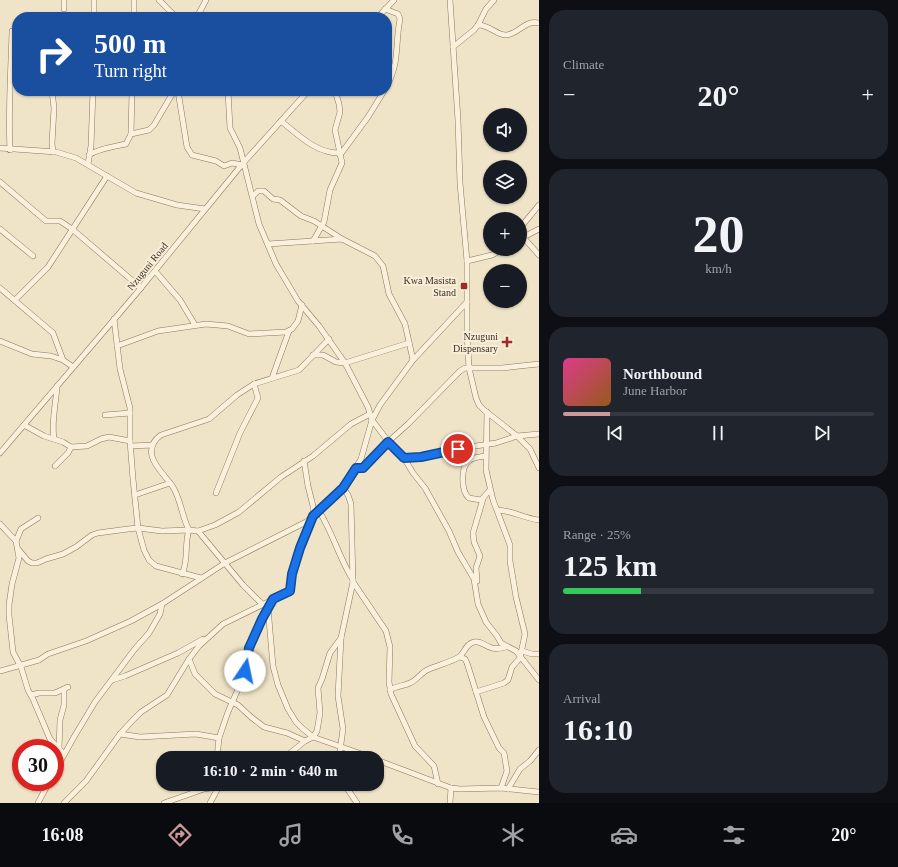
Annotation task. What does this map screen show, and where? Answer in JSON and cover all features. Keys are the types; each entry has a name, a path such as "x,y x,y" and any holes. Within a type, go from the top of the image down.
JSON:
{"street":[{"path":"64,0 64,8"},
{"path":"94,0 94,12"},
{"path":"134,0 134,12"},
{"path":"159,0 171,12"},
{"path":"200,12 206,0"},
{"path":"382,12 394,0"},
{"path":"450,0 458,120 460,183 467,261 469,368 479,405 517,436 530,449 539,468"},
{"path":"452,47 467,37 478,25 486,9 494,0"},
{"path":"385,9 398,14 400,19 395,68 392,75"},
{"path":"478,25 489,27 501,34 506,34 514,32 529,23 539,23"},
{"path":"10,150 9,99 12,31"},
{"path":"53,96 54,108 52,143 53,152"},
{"path":"88,164 91,146 93,96"},
{"path":"89,155 104,148 126,144 132,134 132,96"},
{"path":"132,134 150,130 171,96"},
{"path":"179,96 187,147 192,155 216,161 224,166 232,163 243,164"},
{"path":"228,96 230,128 240,148 259,224 276,264 302,305 345,363 368,406 372,420 388,442 404,458 413,473 425,488 449,531 458,552 473,576 476,585 478,604 486,622 501,643 514,650 539,680"},
{"name":"Nzuguni Road","path":"0,453 141,288 243,164 304,96"},
{"path":"313,241 325,219 330,190 341,165 335,130 340,112 337,96"},
{"path":"340,154 368,118 381,96"},
{"path":"281,121 300,137 317,148 327,152 340,154"},
{"path":"0,148 10,150 53,152 76,158 131,191 177,205 205,209"},
{"path":"15,300 48,267 107,176"},
{"path":"0,182 46,221 60,221 72,229 141,288"},
{"path":"253,196 258,191 264,191 273,198 280,200 301,216 378,259 383,266 389,294 405,324 413,360"},
{"path":"527,220 539,205"},
{"path":"0,229 33,256"},
{"path":"527,235 539,229"},
{"path":"268,244 342,239"},
{"path":"527,243 539,255"},
{"path":"467,261 488,256"},
{"path":"155,271 180,300 195,325"},
{"path":"0,288 53,333 63,360"},
{"path":"0,671 35,661 48,654 86,642 162,604 225,563 303,523 320,511 343,488 356,468 361,459 372,420 380,405 413,360 467,302"},
{"path":"272,378 289,331 298,321 302,305"},
{"path":"114,319 120,369 127,394 130,413 138,528 146,555 152,564 156,566 202,578"},
{"path":"117,346 158,331 206,324 228,326 253,334 289,331"},
{"path":"182,574 185,566 189,530 175,491 152,456 153,445 157,438 209,419 237,395 254,384 299,370 328,339"},
{"path":"0,341 32,354 51,356 63,360 73,366"},
{"path":"313,355 324,355 338,363 345,363 409,343"},
{"path":"356,468 363,468 456,374 465,368 502,368 539,364"},
{"path":"216,493 240,433 258,398 254,384"},
{"path":"54,439 52,424 56,404 57,386"},
{"path":"476,692 506,682 509,678 512,667 520,658 525,634 516,597 510,561 510,545 490,490 486,470 486,412"},
{"path":"105,415 130,413"},
{"path":"18,548 28,561 32,563 63,554 76,548 95,534 138,528 162,531 198,531 215,525 239,512 281,476 304,461 351,424 370,414"},
{"path":"24,425 44,436 71,447 87,446 109,437 131,443 153,445"},
{"path":"404,458 421,457 469,447 485,446 517,436 539,434"},
{"path":"55,466 68,453 71,447"},
{"path":"483,499 478,500 467,497 463,469 468,461 485,456"},
{"path":"67,802 86,781 120,734 141,712 167,695 197,648 228,622 290,591 292,574 300,548 313,516 313,506 304,461"},
{"path":"135,496 170,483"},
{"path":"340,751 343,725 338,696 341,638 353,581 351,504 348,495 343,488"},
{"path":"476,585 476,568 480,556 474,542 473,533 483,499 490,490"},
{"path":"498,510 509,511 526,518 539,520"},
{"path":"320,511 330,529 353,581 386,631 390,647 390,690 415,746 434,766 438,784"},
{"path":"16,541 21,529 38,518"},
{"path":"0,524 16,541 18,548 19,561 12,584 9,604 13,652 20,665 28,690 50,739"},
{"path":"198,531 243,586 262,604"},
{"path":"218,751 219,738 232,701 242,680 249,648 273,599"},
{"path":"64,754 95,702 134,650 149,633 160,614 162,604"},
{"path":"268,608 273,666 278,685 288,709 296,722 313,737 354,751"},
{"path":"112,680 125,676 178,653 210,636"},
{"path":"293,751 305,741 313,737 317,728 319,720 318,688 330,653 341,638"},
{"path":"390,690 398,686 409,684 426,671 460,657 465,649 474,642 494,649 506,647"},
{"path":"522,651 532,654 539,654"},
{"path":"460,657 465,659 467,663 487,723 499,748 504,753 507,771 501,788"},
{"path":"189,659 195,674 211,692 232,701 264,727 287,733 305,741"},
{"path":"31,695 39,693 55,693 66,688 60,720 59,739"},
{"path":"120,734 140,737 196,734 219,738"},
{"path":"508,789 520,770 539,750"},
{"path":"384,763 438,784 460,790 501,788 539,792"},
{"path":"450,788 451,801"},
{"path":"451,801 460,790"},
{"path":"38,803 44,791"},
{"path":"164,803 198,791"},
{"path":"210,803 216,791"},
{"path":"349,791 357,803"}],"place":[{"name":"Kwa Masista Stand","path":"464,286"},
{"name":"Nzuguni Dispensary","path":"507,342"}],"route":[{"path":"245,671 249,648 273,599 290,591 292,574 302,540 313,516 343,488 356,468 363,468 388,442 404,458 416,458 458,449"}]}
